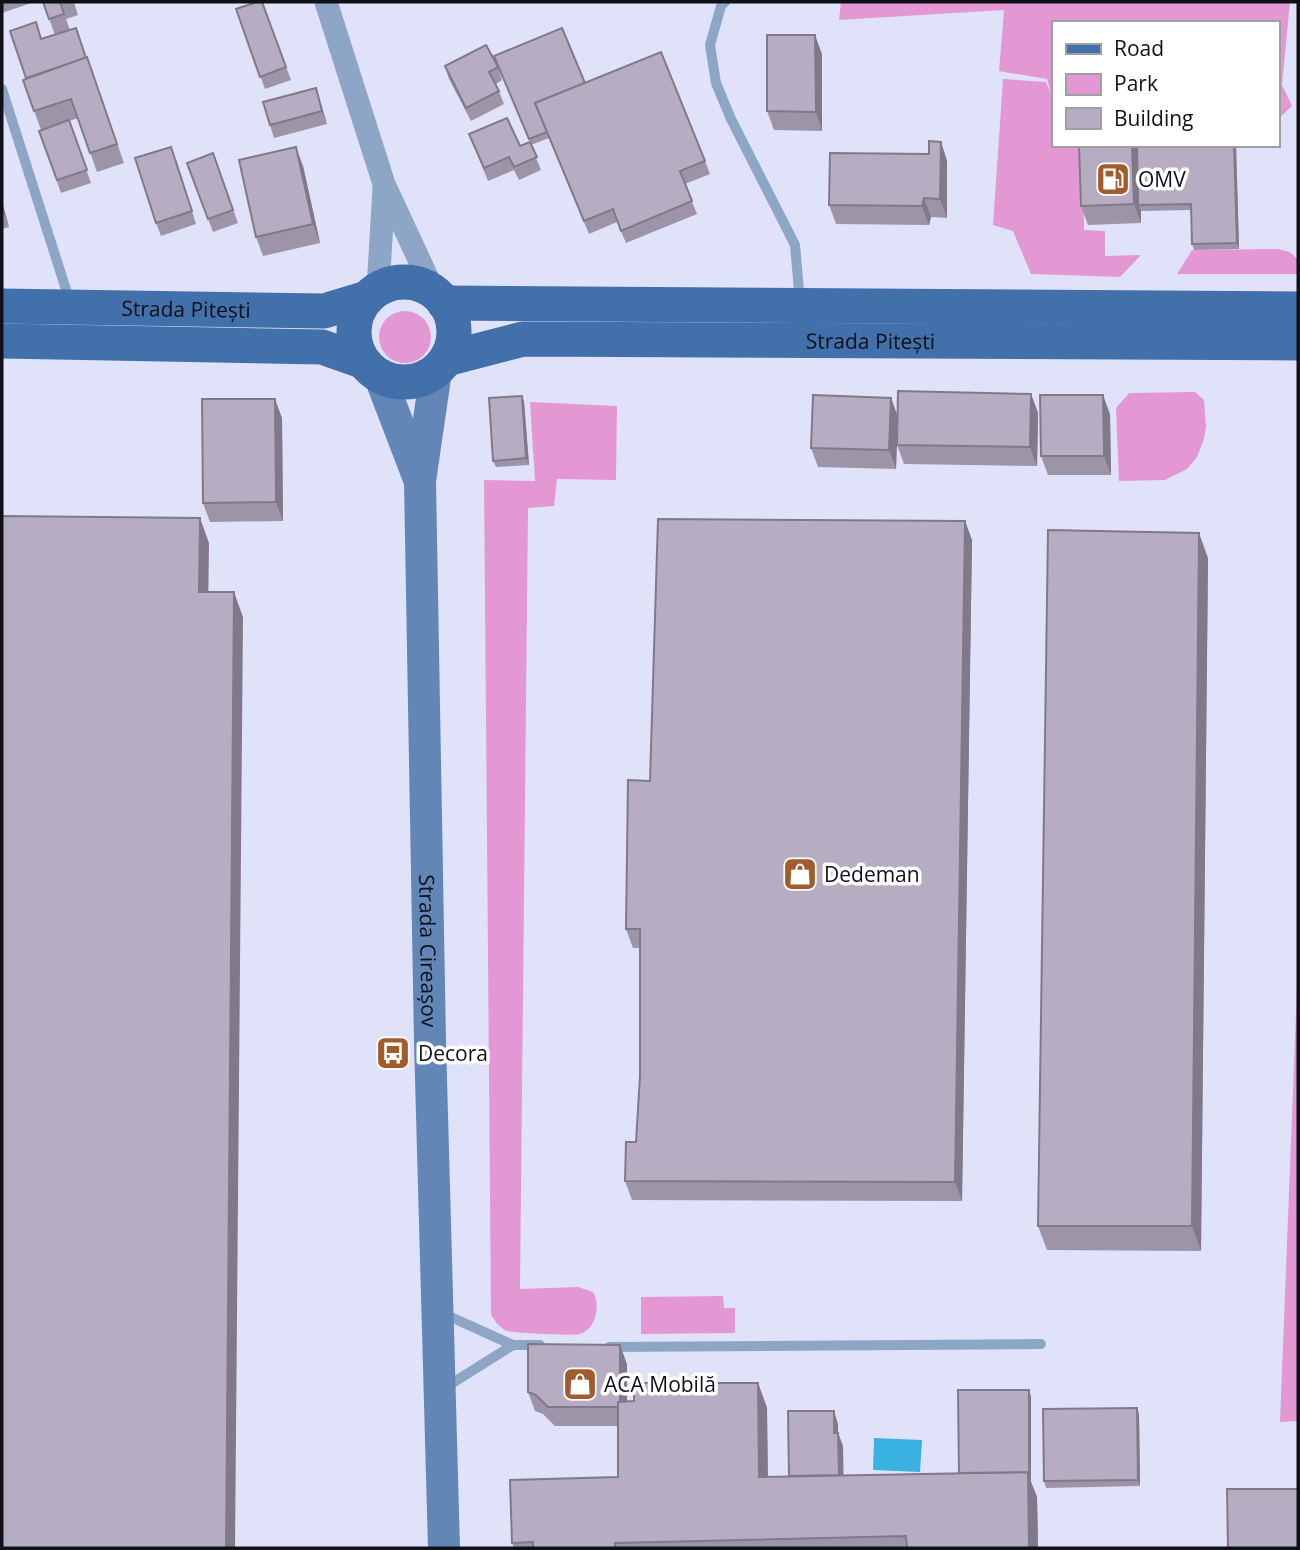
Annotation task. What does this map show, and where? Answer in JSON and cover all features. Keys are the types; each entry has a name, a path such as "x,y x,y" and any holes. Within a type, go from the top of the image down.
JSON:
{"main road":[{"name":"Strada Pitești","path":"2,306 324,311 392,283 407,283 422,286 440,299 800,306 1298,309"},
{"path":"371,369 355,345 354,328 358,312 373,293"},
{"path":"440,299 452,321 453,341 441,365"},
{"name":"Strada Pitești","path":"2,341 322,347 403,383 426,378 441,365 523,339 1298,343"},
{"name":"Strada Cireașov","path":"441,365 419,481 429,1029 444,1548"},
{"name":"Strada Cireașov","path":"371,369 419,481"}],"street":[{"path":"326,2 384,184 440,299"},
{"path":"373,293 384,184"}],"lane":[{"path":"725,2 721,6 710,46 716,83 731,119 795,245 800,306"},
{"path":"2,89 72,308"},
{"path":"439,1311 513,1345 550,1346"},
{"path":"600,1346 1041,1344"},
{"path":"440,1391 513,1345"}],"green space":[{"path":"841,2 1290,2 1282,85 1292,106 1279,118 1279,21 1052,21 1052,147 1083,147 1084,230 1105,231 1105,256 1141,255 1120,277 1031,274 1013,231 993,225 1003,79 1046,82 1051,94 1047,79 999,71 1004,10 839,20"},
{"path":"1278,249 1290,252 1298,260 1298,274 1177,274 1192,250"},
{"path":"405,311 424,318 431,337 424,356 405,363 386,356 379,337 386,318"},
{"path":"1195,392 1204,400 1206,427 1197,457 1187,469 1165,480 1119,481 1116,408 1129,393"},
{"path":"530,402 617,406 616,480 557,479 554,506 528,508 520,1289 578,1287 593,1292 597,1310 593,1322 585,1332 575,1335 507,1331 491,1315 484,480 535,481"},
{"path":"1298,962 1298,1421 1280,1422"},
{"path":"723,1296 724,1308 735,1308 735,1333 641,1334 641,1297"}],"water":[{"path":"874,1438 922,1440 920,1472 873,1470"}],"building":[{"path":"43,2 60,2 64,14 49,19"},
{"path":"262,2 286,67 260,77 236,9"},
{"path":"36,22 41,39 76,28 86,58 26,78 10,31"},
{"path":"562,28 585,83 535,103 547,132 529,139 494,56"},
{"path":"767,35 815,35 816,112 767,111"},
{"path":"486,45 498,67 489,72 499,91 466,108 445,66"},
{"path":"661,52 705,161 680,171 692,201 621,231 613,209 584,221 535,103"},
{"path":"87,57 117,144 90,153 71,99 34,111 23,80"},
{"path":"316,88 322,111 270,125 263,102"},
{"path":"507,118 520,146 530,142 537,157 514,167 509,157 484,168 469,134"},
{"path":"69,120 87,170 57,180 39,131"},
{"path":"929,141 941,142 940,199 924,198 922,206 829,205 830,153 929,154"},
{"path":"171,147 192,211 156,223 135,158"},
{"path":"296,147 313,224 256,237 239,160"},
{"name":"OMV","path":"1079,147 1132,147 1134,204 1081,206"},
{"path":"1137,147 1234,147 1237,243 1192,244 1191,204 1138,205"},
{"path":"213,153 233,210 208,219 187,163"},
{"path":"898,391 1031,394 1030,447 897,445"},
{"path":"813,395 891,398 889,450 811,448"},
{"path":"1040,395 1103,395 1104,456 1041,456"},
{"path":"522,396 526,458 493,461 489,398"},
{"path":"202,399 275,399 276,502 203,503"},
{"path":"2,516 200,518 199,592 234,592 226,1548 2,1548"},
{"name":"Dedeman","path":"658,519 965,521 955,1182 625,1181 626,1142 636,1142 640,1076 640,929 626,929 628,780 650,781"},
{"path":"1048,530 1199,533 1192,1226 1038,1226"},
{"path":"528,1344 620,1345 618,1407 548,1407 536,1395 528,1392"},
{"path":"634,1383 758,1383 759,1477 1028,1472 1029,1548 907,1548 906,1536 615,1543 615,1548 533,1548 533,1542 512,1543 510,1480 618,1477 618,1402 634,1401"},
{"path":"958,1390 1029,1390 1029,1475 1028,1472 959,1473"},
{"path":"1137,1408 1138,1480 1044,1481 1043,1409"},
{"path":"788,1411 834,1411 834,1433 838,1433 839,1475 789,1476"},
{"path":"1227,1489 1298,1489 1298,1548 1228,1548"}],"place":[{"name":"OMV","path":"1113,179"},
{"name":"Dedeman","path":"800,874"},
{"name":"Decora","path":"393,1053"},
{"name":"ACA Mobilă","path":"580,1384"}]}
